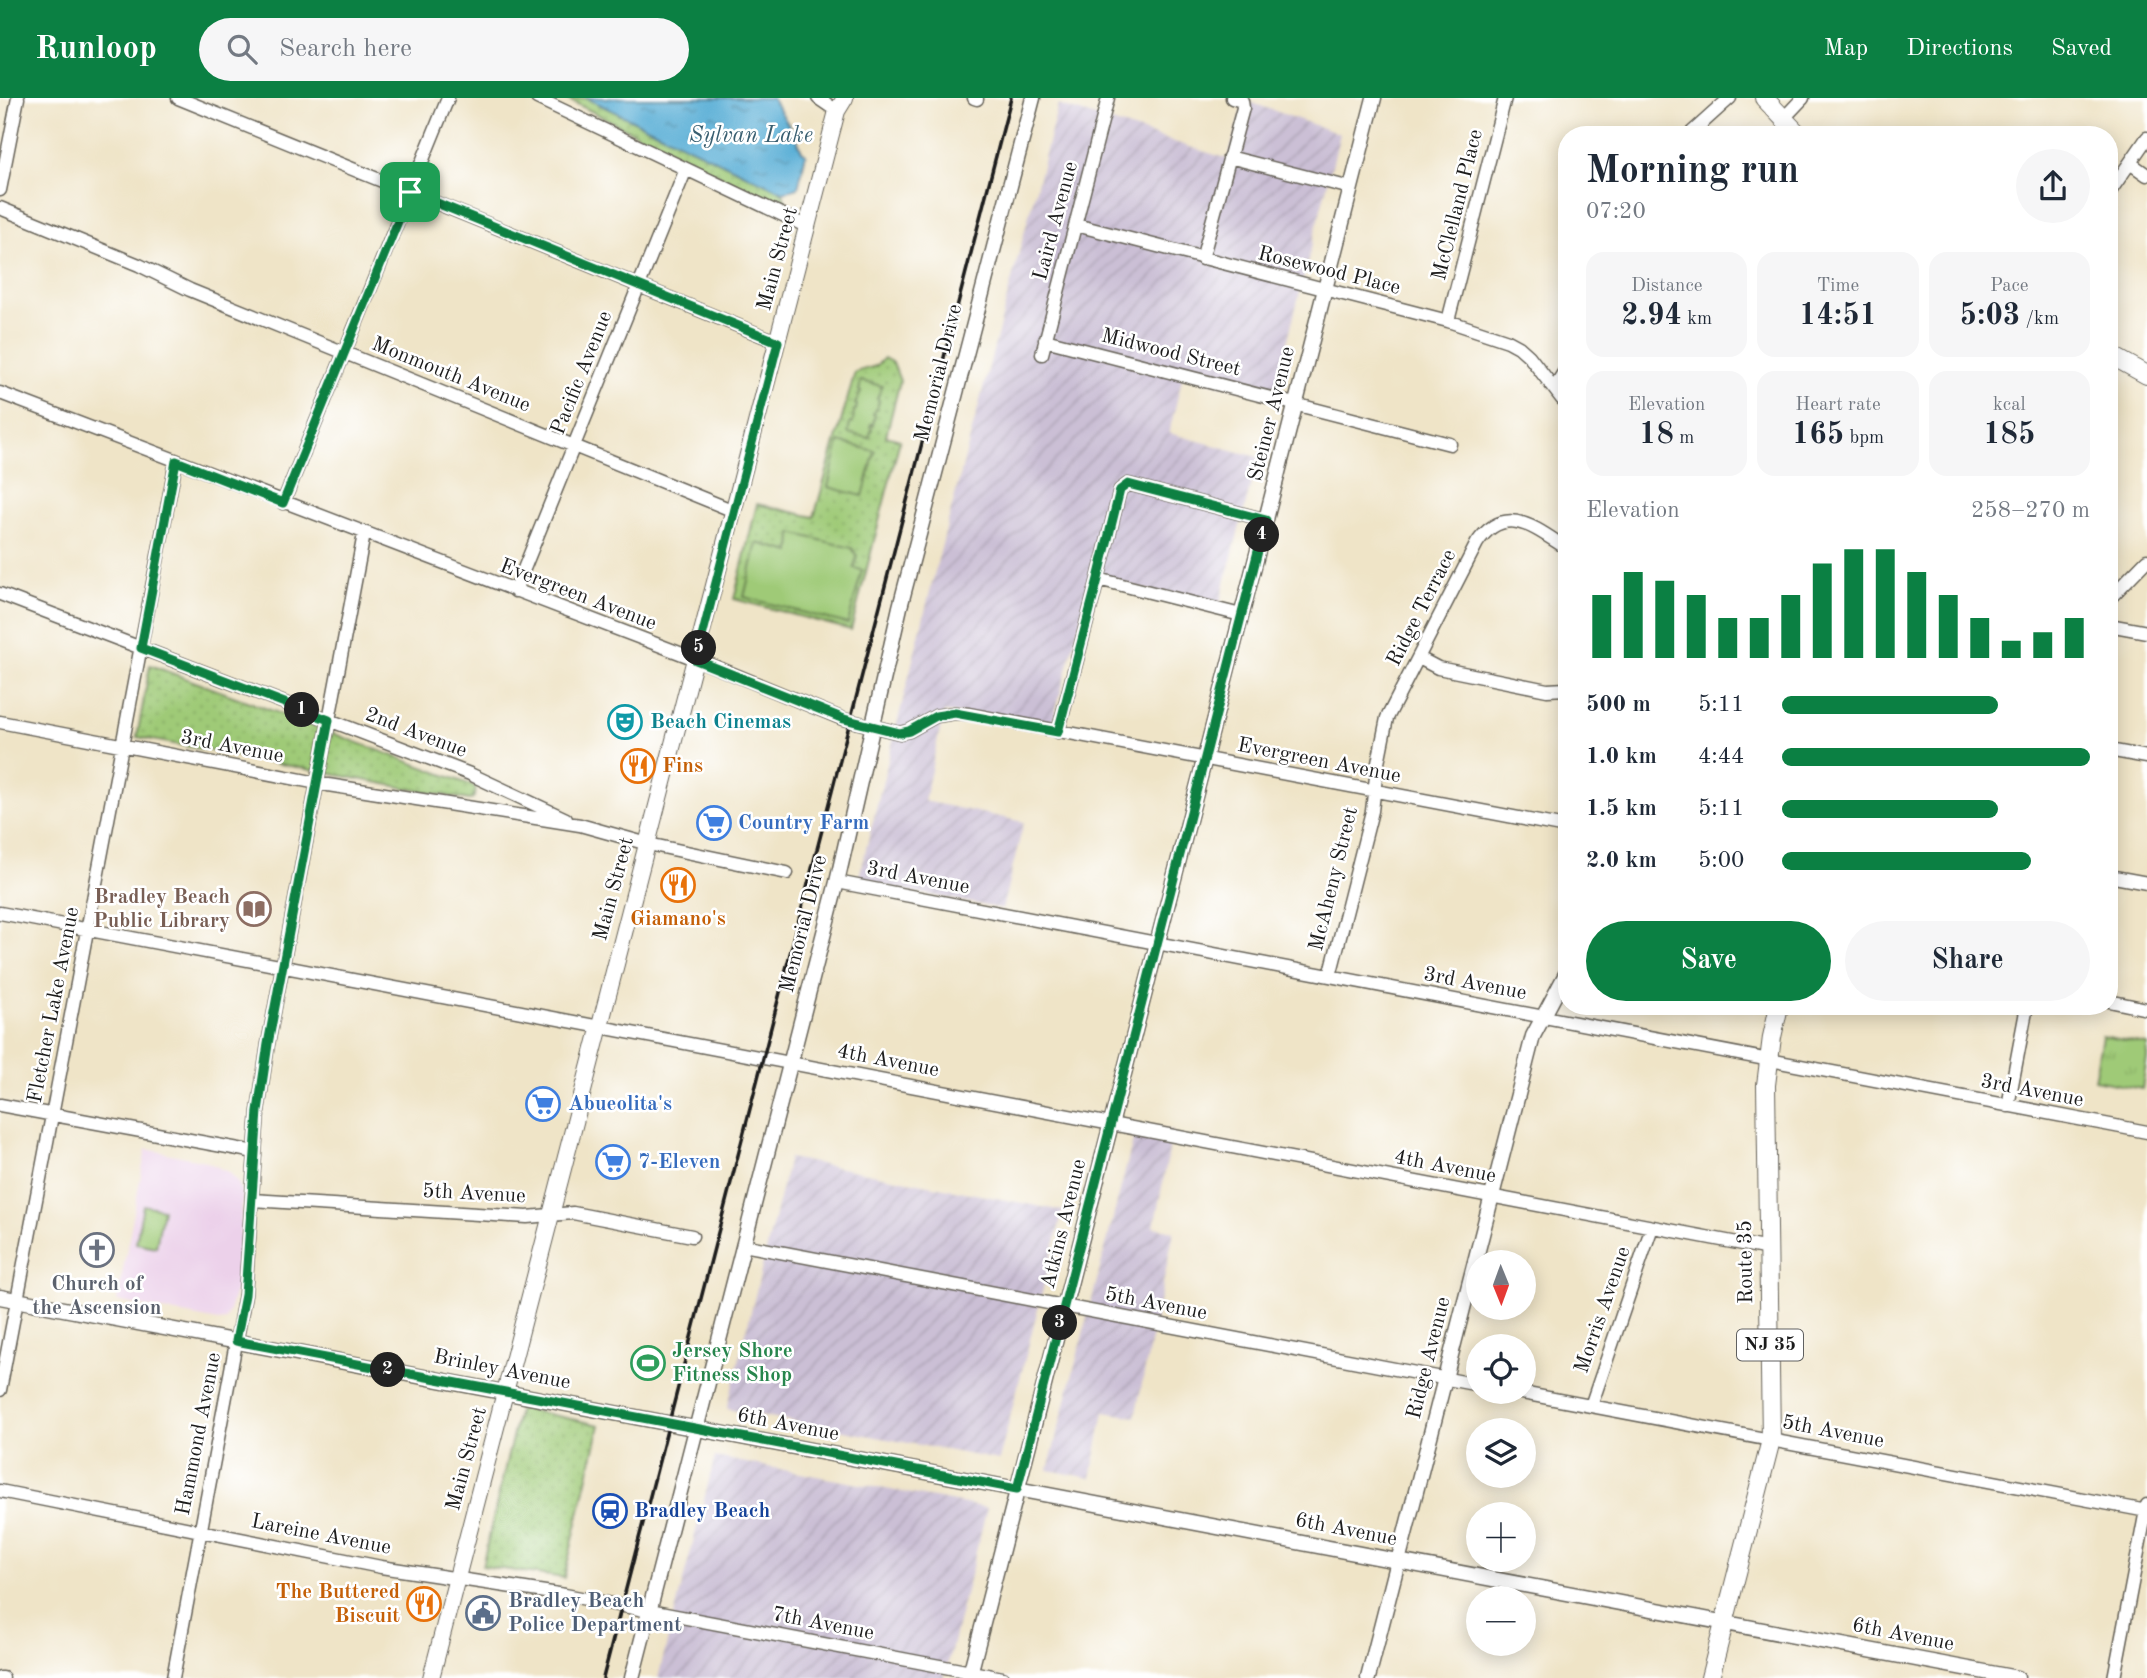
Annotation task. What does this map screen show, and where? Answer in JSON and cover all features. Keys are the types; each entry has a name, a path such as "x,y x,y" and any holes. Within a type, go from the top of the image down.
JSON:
{"main road":[{"path":"1758,98 1784,126"},
{"path":"1764,98 1784,126"},
{"name":"Main Street","path":"431,1678 839,102"},
{"path":"2118,359 2147,375"},
{"name":"Route 35","path":"1710,1678 1771,1440 1766,1085 1777,1015"}],"street":[{"path":"0,190 18,98"},
{"path":"178,98 778,342"},
{"path":"283,503 447,98"},
{"path":"537,98 808,227"},
{"path":"818,98 839,102"},
{"name":"Memorial Drive","path":"632,1678 642,1610 695,1428 837,882 900,607 1033,98"},
{"name":"Laird Avenue","path":"1042,354 1108,98"},
{"path":"1202,259 1244,104 1232,98"},
{"name":"Steiner Avenue","path":"1157,943 1374,98"},
{"name":"McClelland Place","path":"1448,321 1505,98"},
{"path":"1699,126 1730,98"},
{"path":"1784,126 1803,98"},
{"path":"2118,180 2147,138"},
{"path":"1229,157 1351,188"},
{"path":"2130,163 2147,174"},
{"name":"Pacific Avenue","path":"515,592 686,169"},
{"name":"Monmouth Avenue","path":"0,208 139,265 190,290 734,511"},
{"name":"Rosewood Place","path":"1076,225 1448,321 1508,341 1529,356 1558,394"},
{"name":"Midwood Street","path":"1045,340 1450,444"},
{"path":"1554,388 1558,382"},
{"name":"Evergreen Avenue","path":"0,393 844,719 900,733 936,716 955,713 1558,825"},
{"name":"Fletcher Lake Avenue","path":"0,1390 176,461"},
{"path":"1058,732 1120,490 1124,485 1266,520"},
{"name":"Ridge Terrace","path":"1375,791 1387,718 1477,543 1491,527 1499,523 1518,521 1558,544"},
{"name":"Hammond Avenue","path":"173,1678 245,1295 255,1153 266,1057 364,534"},
{"path":"2118,590 2147,560"},
{"path":"1098,579 1241,615"},
{"name":"2nd Avenue","path":"0,594 470,774 580,825"},
{"path":"2118,627 2147,632"},
{"path":"1419,658 1438,668 1547,690 1558,689"},
{"name":"3rd Avenue","path":"0,722 317,783 580,825 648,844 787,873"},
{"path":"2118,752 2147,757"},
{"name":"McAheny Street","path":"1330,976 1375,791"},
{"path":"2118,878 2147,883"},
{"name":"3rd Avenue","path":"837,882 2147,1132"},
{"name":"4th Avenue","path":"0,913 1769,1249"},
{"name":"Atkins Avenue","path":"970,1675 1157,943"},
{"name":"Ridge Avenue","path":"1368,1678 1533,1036 1558,989"},
{"path":"2118,1003 2147,1009"},
{"path":"2008,1106 2025,1015"},
{"path":"0,1105 255,1153"},
{"name":"5th Avenue","path":"252,1200 519,1216 573,1213 692,1236"},
{"name":"Morris Avenue","path":"1591,1406 1652,1227"},
{"name":"5th Avenue","path":"743,1245 1466,1383"},
{"name":"Brinley Avenue","path":"0,1297 666,1423"},
{"name":"5th Avenue","path":"1536,1396 2147,1509"},
{"name":"6th Avenue","path":"666,1423 2017,1678"},
{"name":"Lareine Avenue","path":"0,1492 381,1567 642,1610"},
{"path":"2114,1678 2147,1509"},
{"name":"7th Avenue","path":"642,1610 970,1675 1003,1678"}],"shaded area":[{"path":"1244,100 1340,134 1273,398 1183,375 1169,433 1258,457 1218,610 1093,575 1052,724 944,712 924,801 1024,822 1002,909 858,881 936,567 1058,105 1228,159"},
{"path":"1137,1125 1173,1131 1154,1227 1174,1231 1135,1417 1104,1412 1091,1478 1048,1470"},
{"path":"146,1149 205,1161 230,1173 238,1183 243,1194 237,1286 226,1320 218,1321 117,1301"},
{"path":"789,1158 1063,1211 999,1460 727,1409"},
{"path":"715,1457 987,1508 944,1678 658,1678"}],"green space":[{"path":"565,98 586,98 783,192 787,210"},
{"path":"884,358 893,363 900,381 886,436 900,440 851,630 734,599 757,504 814,517 855,372 876,366"},
{"path":"861,381 882,386 869,438 848,433 861,392"},
{"path":"839,442 875,451 863,496 828,487"},
{"path":"792,533 852,548 857,556 854,568 862,570 848,624 744,597 757,543 791,552"},
{"path":"150,665 474,786 475,794 469,800 137,737"},
{"path":"2102,1036 2147,1044 2142,1089 2094,1080"},
{"path":"143,1205 163,1209 156,1247 136,1243"},
{"path":"519,1408 600,1425 564,1578 482,1566"}],"water":[{"name":"Sylvan Lake","path":"586,98 772,98 806,154 798,188 783,192"}],"railway":[{"path":"603,1678 1011,98"}],"place":[{"name":"Beach Cinemas","path":"625,722"},
{"name":"Fins","path":"638,766"},
{"name":"Country Farm","path":"714,823"},
{"name":"Giamano's","path":"678,885"},
{"name":"Bradley Beach Public Library","path":"254,909"},
{"name":"Abueolita's","path":"543,1104"},
{"name":"7-Eleven","path":"613,1162"},
{"name":"Church of the Ascension","path":"97,1250"},
{"name":"Jersey Shore Fitness Shop","path":"648,1363"},
{"name":"Bradley Beach","path":"610,1511"},
{"name":"The Buttered Biscuit","path":"424,1604"},
{"name":"Bradley Beach Police Department","path":"483,1613"}],"route":[{"path":"410,192 778,342 696,660 844,719 900,733 936,716 955,713 1058,732 1120,490 1124,485 1266,520 1017,1489 236,1341 248,1270 258,1111 268,1044 329,720 141,648 176,461 283,503 410,192"}]}
